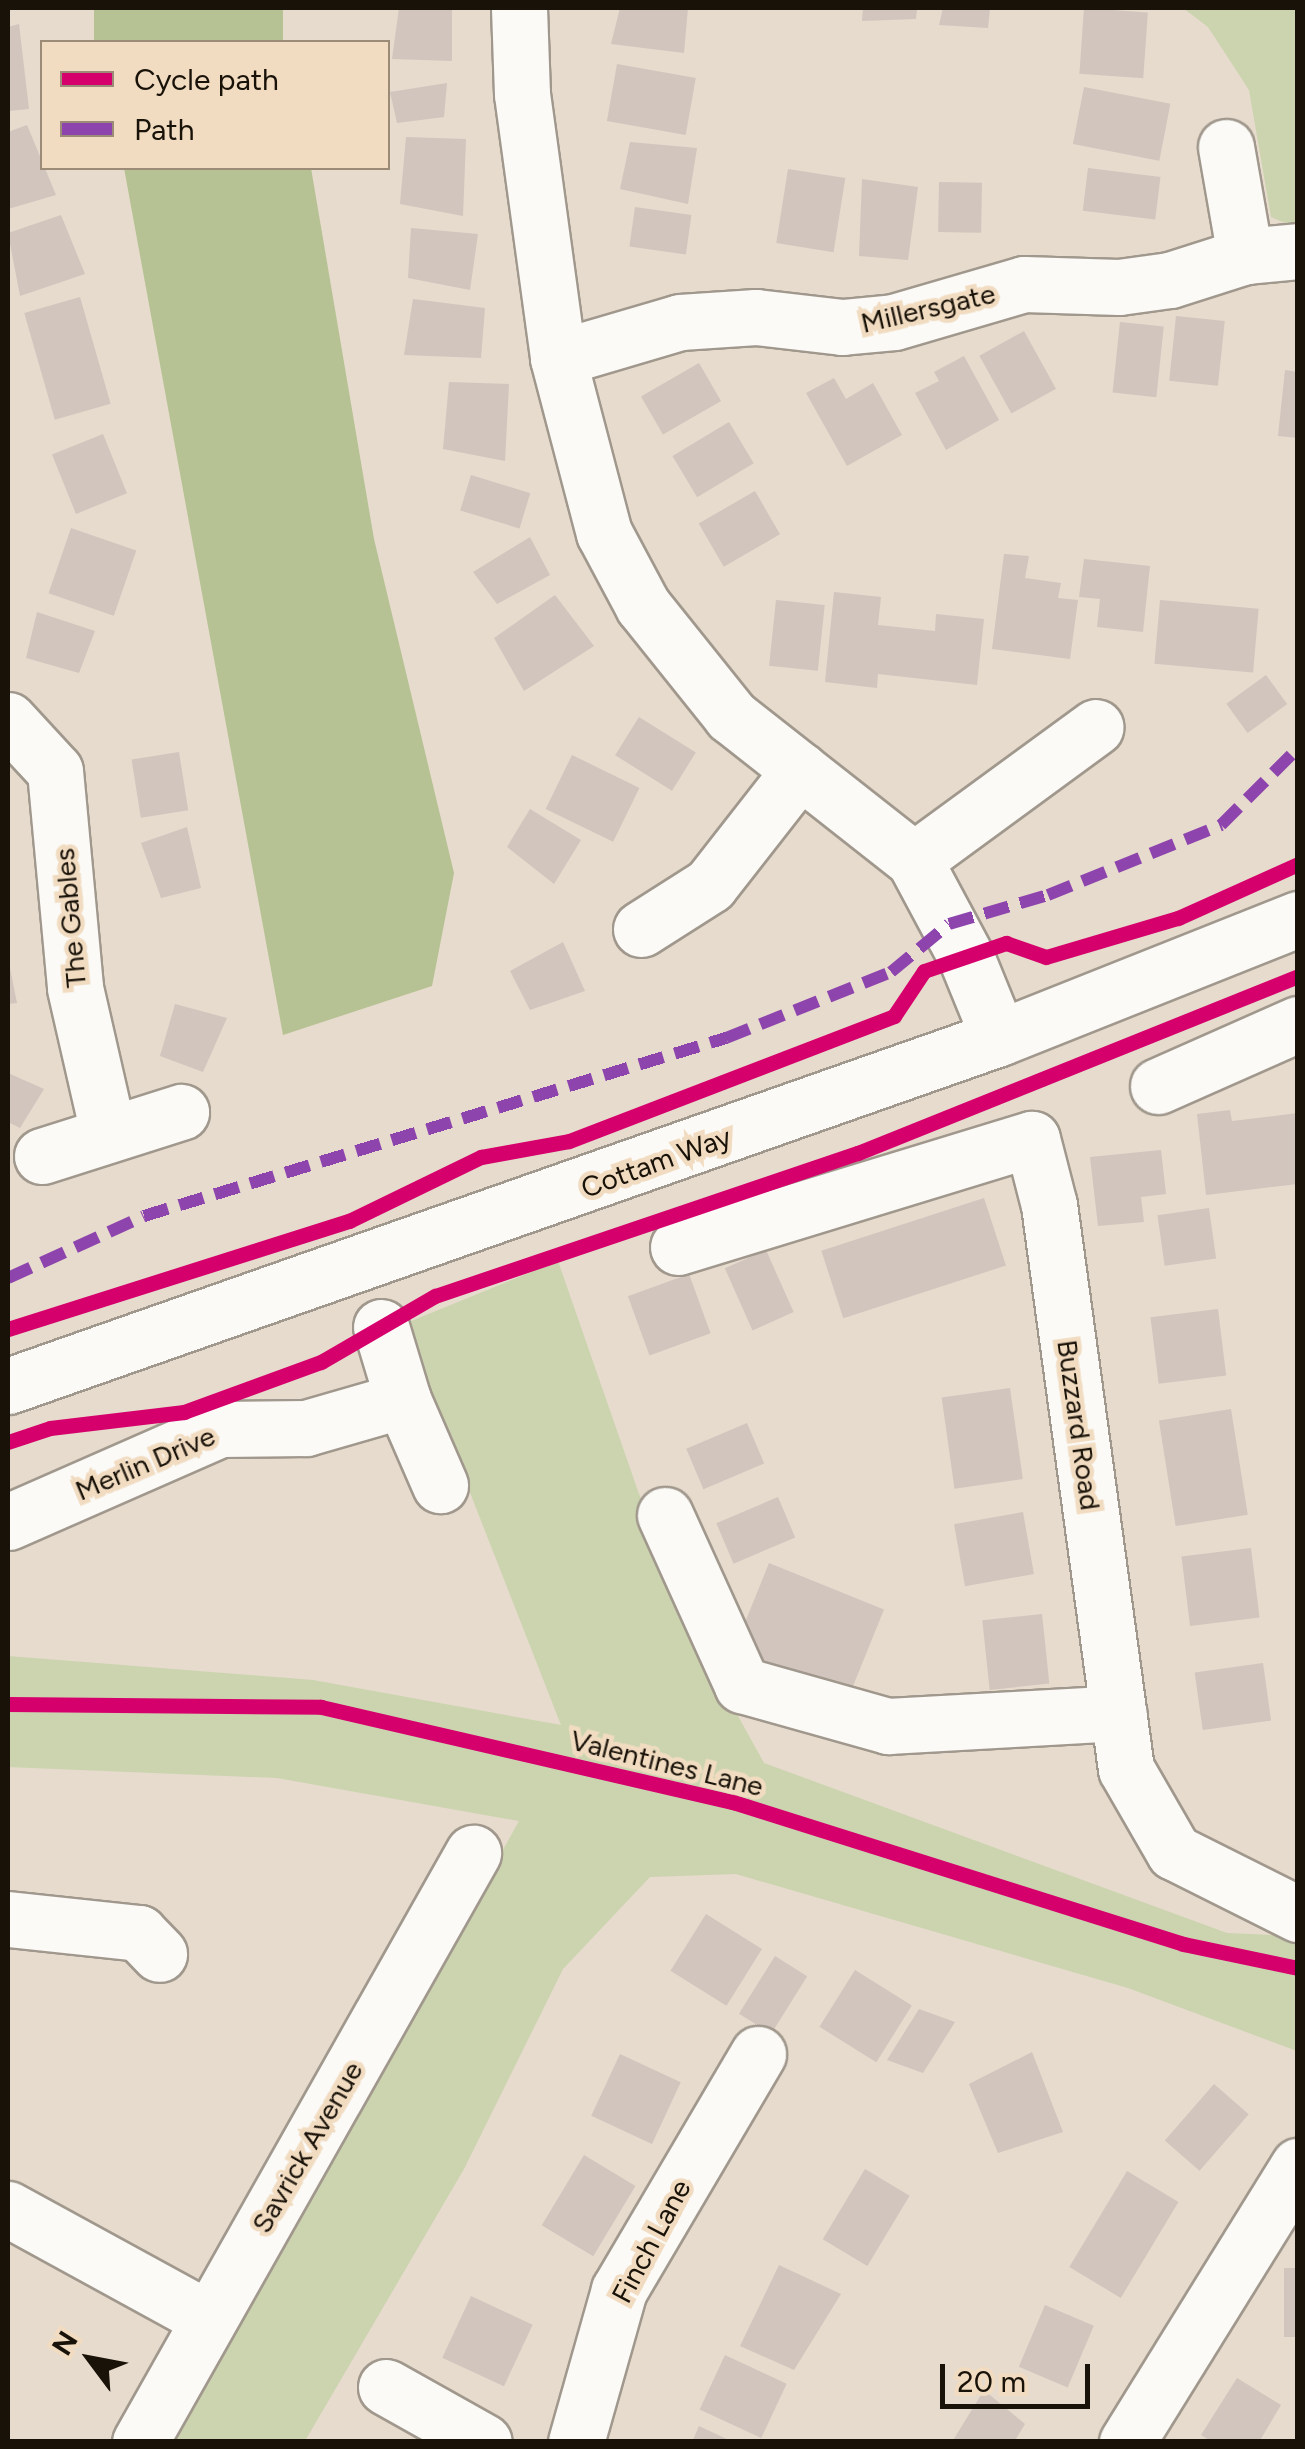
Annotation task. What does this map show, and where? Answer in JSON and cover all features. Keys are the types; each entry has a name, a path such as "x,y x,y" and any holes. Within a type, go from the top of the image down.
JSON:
{"street":[{"path":"518,8 522,94 558,358 604,534 643,606 731,716 914,860 966,957 999,1038"},
{"path":"1226,147 1272,253"},
{"name":"Millersgate","path":"558,358 680,322 756,317 842,327 894,322 1024,284 1153,282 1272,253"},
{"name":"The Gables","path":"8,720 55,770 75,988 108,1132"},
{"path":"914,860 1096,726"},
{"path":"641,928 710,885 800,770"},
{"name":"Cottam Way","path":"8,1386 446,1238 999,1038 1298,919"},
{"path":"1158,1086 1298,1024"},
{"path":"42,1156 181,1112"},
{"name":"Buzzard Road","path":"678,1248 1032,1139 1048,1205 1126,1769 1174,1852 1298,1914"},
{"path":"381,1327 403,1400 440,1485"},
{"name":"Merlin Drive","path":"8,1522 220,1429 306,1428 403,1400"},
{"path":"665,1516 742,1685 888,1726 1118,1713"},
{"name":"Savrick Avenue","path":"140,2442 473,1852"},
{"path":"8,1919 140,1933 159,1954"},
{"name":"Finch Lane","path":"576,2442 618,2290 758,2054"},
{"path":"1127,2442 1298,2166"},
{"path":"8,2209 210,2318"},
{"path":"386,2387 484,2442"}],"green space":[{"path":"94,8 283,8 283,40 94,40"},
{"path":"1183,8 1297,8 1297,228 1271,217 1249,90 1208,27"},
{"path":"124,170 311,170 374,539 454,873 432,986 283,1035"},
{"path":"558,1261 639,1494 717,1678 764,1763 1227,1933 1297,1936 1297,2051 1128,1988 736,1874 650,1877 563,1969 464,2169 305,2441 173,2441 519,1821 277,1778 8,1767 8,1656 313,1680 561,1725 404,1324"}],"building":[{"path":"399,8 452,8 452,61 392,59"},
{"path":"620,8 688,8 684,53 611,44"},
{"path":"863,8 917,8 916,19 862,21"},
{"path":"943,8 990,8 988,28 939,25"},
{"path":"1084,8 1148,12 1143,78 1079,74"},
{"path":"19,24 29,109 8,111 8,27"},
{"path":"617,64 696,78 686,135 607,121"},
{"path":"447,83 444,117 397,123 390,92"},
{"path":"1084,87 1170,104 1159,161 1073,144"},
{"path":"27,125 40,156 40,170 46,170 56,195 8,209 8,132"},
{"path":"406,137 466,139 463,216 400,204"},
{"path":"630,142 697,148 688,204 620,189"},
{"path":"1088,168 1160,177 1155,220 1083,211"},
{"path":"788,169 845,178 834,252 776,243"},
{"path":"862,179 918,187 908,260 859,256"},
{"path":"939,182 982,183 981,233 938,232"},
{"path":"635,207 691,215 686,255 629,247"},
{"path":"61,215 85,274 20,296 8,233"},
{"path":"411,228 478,234 470,290 408,278"},
{"path":"80,297 111,404 55,420 24,313"},
{"path":"413,299 485,308 481,358 404,355"},
{"path":"1176,316 1225,321 1218,386 1169,381"},
{"path":"1120,322 1164,327 1156,397 1113,393"},
{"path":"1024,331 1056,389 1011,413 979,356"},
{"path":"964,356 999,420 946,450 915,393 939,381 934,372"},
{"path":"699,363 721,401 663,435 641,397"},
{"path":"1285,370 1298,372 1298,438 1278,436"},
{"path":"834,378 846,399 873,383 902,435 847,466 806,393"},
{"path":"449,382 509,384 505,461 443,449"},
{"path":"729,422 754,463 697,497 672,456"},
{"path":"103,434 127,493 76,514 52,455"},
{"path":"471,475 530,493 519,529 460,510"},
{"path":"755,491 780,534 724,567 699,524"},
{"path":"71,528 136,550 114,616 49,593"},
{"path":"530,537 550,575 497,604 473,572"},
{"path":"1004,554 1029,556 1025,578 1061,583 1058,598 1078,600 1070,659 992,649"},
{"path":"1084,559 1150,566 1143,632 1097,627 1100,599 1079,597"},
{"path":"834,592 881,597 878,625 935,631 936,614 984,619 977,685 878,674 877,688 825,682"},
{"path":"555,595 594,646 524,691 494,638"},
{"path":"776,600 825,605 818,671 769,666"},
{"path":"1160,600 1259,609 1253,672 1154,664"},
{"path":"37,612 95,631 79,673 26,658"},
{"path":"1266,675 1287,704 1248,733 1226,704"},
{"path":"639,717 696,753 672,791 615,755"},
{"path":"179,752 188,810 141,818 132,760"},
{"path":"572,755 639,788 613,842 546,809"},
{"path":"530,809 581,840 554,884 507,847"},
{"path":"187,827 201,888 161,898 141,843"},
{"path":"563,942 585,991 530,1010 510,971"},
{"path":"8,958 17,1003 8,1004"},
{"path":"175,1004 227,1018 203,1072 160,1056"},
{"path":"8,1073 44,1089 20,1128 8,1122"},
{"path":"1230,1110 1232,1121 1298,1113 1298,1184 1206,1195 1197,1114"},
{"path":"1161,1150 1166,1194 1141,1197 1144,1222 1098,1226 1090,1157"},
{"path":"984,1198 1006,1266 843,1318 821,1251"},
{"path":"1209,1208 1216,1259 1165,1266 1158,1215"},
{"path":"766,1250 794,1312 753,1330 725,1268"},
{"path":"689,1274 711,1333 649,1355 628,1296"},
{"path":"1218,1309 1226,1376 1159,1384 1151,1317"},
{"path":"1010,1388 1023,1479 954,1489 942,1398"},
{"path":"1231,1409 1248,1515 1176,1526 1159,1420"},
{"path":"747,1423 764,1464 703,1489 686,1449"},
{"path":"778,1497 795,1538 734,1564 716,1523"},
{"path":"1023,1512 1034,1574 965,1586 954,1524"},
{"path":"1251,1548 1260,1617 1190,1626 1182,1557"},
{"path":"769,1563 884,1609 847,1701 732,1655"},
{"path":"1042,1614 1049,1684 990,1690 982,1620"},
{"path":"1263,1663 1271,1720 1203,1730 1195,1673"},
{"path":"706,1914 762,1949 726,2006 670,1971"},
{"path":"775,1956 807,1976 771,2034 739,2014"},
{"path":"855,1970 912,2006 876,2062 819,2027"},
{"path":"919,2009 955,2022 923,2073 887,2060"},
{"path":"1032,2052 1063,2132 998,2153 969,2084"},
{"path":"620,2054 681,2082 652,2144 591,2116"},
{"path":"1214,2084 1249,2114 1200,2171 1165,2141"},
{"path":"584,2155 635,2186 593,2256 542,2225"},
{"path":"865,2169 910,2196 867,2266 823,2239"},
{"path":"1127,2171 1178,2202 1121,2298 1069,2267"},
{"path":"779,2265 841,2294 794,2370 740,2346"},
{"path":"1284,2268 1298,2268 1298,2337 1284,2337"},
{"path":"471,2296 533,2325 504,2386 442,2358"},
{"path":"1045,2305 1094,2326 1068,2387 1019,2367"},
{"path":"725,2355 787,2384 761,2438 700,2409"},
{"path":"1237,2378 1281,2405 1259,2442 1212,2442 1201,2435"},
{"path":"984,2390 1025,2424 1014,2442 952,2442"},
{"path":"699,2426 733,2442 692,2442"}],"marked path":[{"path":"8,1278 144,1216 726,1038 891,972 949,924 1048,895 1221,825 1298,748"}],"cycle path":[{"path":"8,1329 349,1221 481,1157 569,1141 894,1016 924,971 1006,943 1046,957 1178,918 1298,864"},
{"path":"8,1442 50,1428 184,1412 321,1362 435,1296 858,1153 1298,976"},
{"name":"Valentines Lane","path":"8,1704 321,1707 733,1802 1183,1944 1298,1968"}]}
